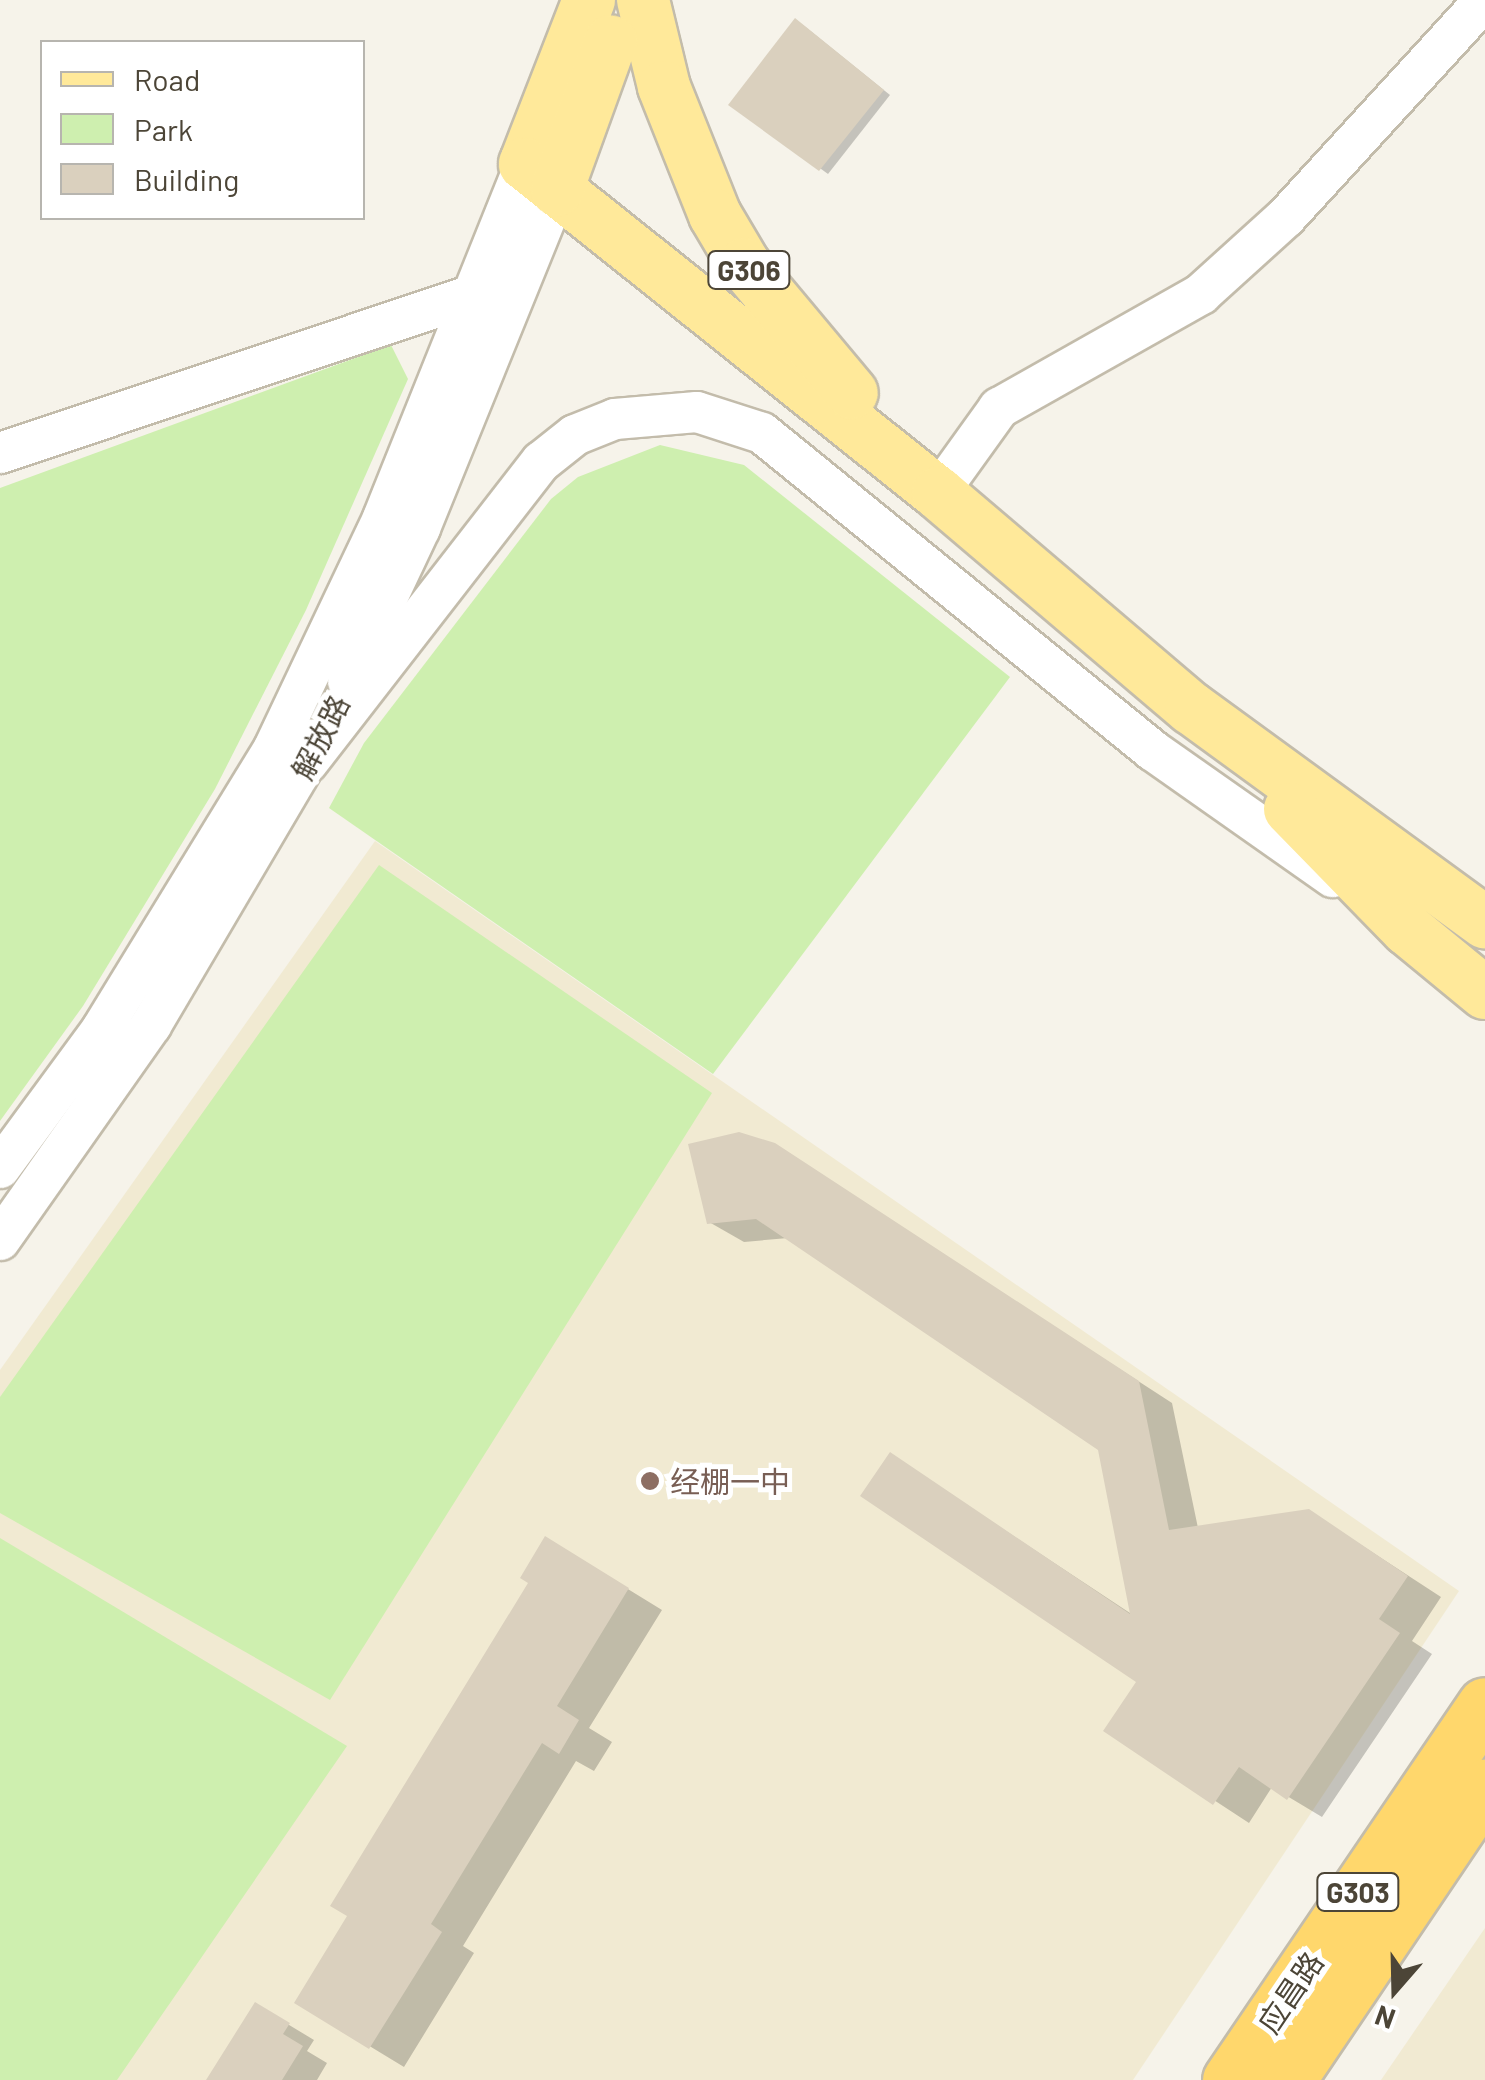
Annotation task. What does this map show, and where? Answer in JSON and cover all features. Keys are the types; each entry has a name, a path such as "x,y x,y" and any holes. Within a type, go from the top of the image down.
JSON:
{"highway":[{"name":"应昌路","path":"1230,2080 1485,1704"},
{"name":"应昌路","path":"1287,2080 1485,1786"}],"main road":[{"path":"541,177 589,0"},
{"path":"541,177 626,0"},
{"name":"G306","path":"642,0 664,86 715,215 785,317 938,493"},
{"path":"541,177 938,493 1191,708 1485,922"},
{"path":"1191,708 1407,929 1485,993"}],"street":[{"path":"938,493 999,408 1200,294 1286,218 1452,42 1484,0"},
{"name":"解放路","path":"0,1168 102,1029 274,748 383,518 476,294 541,177"},
{"name":"解放路","path":"0,1240 151,1025 308,762 420,528 541,177"},
{"path":"0,453 476,294"},
{"path":"308,762 542,462 575,436 616,419 697,412 762,433 1152,750 1407,929"}],"shaded area":[{"name":"经棚一中","path":"375,841 1459,1591 1133,2080 0,2080 0,1370"},
{"path":"1485,1928 1485,2080 1381,2080"}],"green space":[{"path":"391,345 408,379 306,610 215,789 83,1006 0,1121 0,488"},
{"path":"660,445 744,465 1010,677 713,1074 329,808 364,743 551,499 578,477"},
{"path":"379,865 712,1093 330,1700 0,1513 0,1397"},
{"path":"0,1538 347,1746 117,2080 0,2080"}],"building":[{"path":"795,18 884,90 819,171 728,105"},
{"path":"739,1132 775,1143 1139,1381 1169,1530 1309,1509 1408,1576 1379,1619 1400,1633 1287,1800 1239,1767 1213,1805 1103,1731 1136,1682 860,1496 890,1452 1130,1614 1098,1450 756,1219 707,1224 688,1144"},
{"path":"545,1536 629,1588 557,1706 579,1720 559,1754 542,1743 431,1924 442,1932 369,2049 294,2003 347,1916 330,1906 528,1583 520,1578"},
{"path":"255,2002 290,2023 283,2034 303,2046 282,2080 206,2080"}],"place":[{"name":"经棚一中","path":"650,1481"}]}
